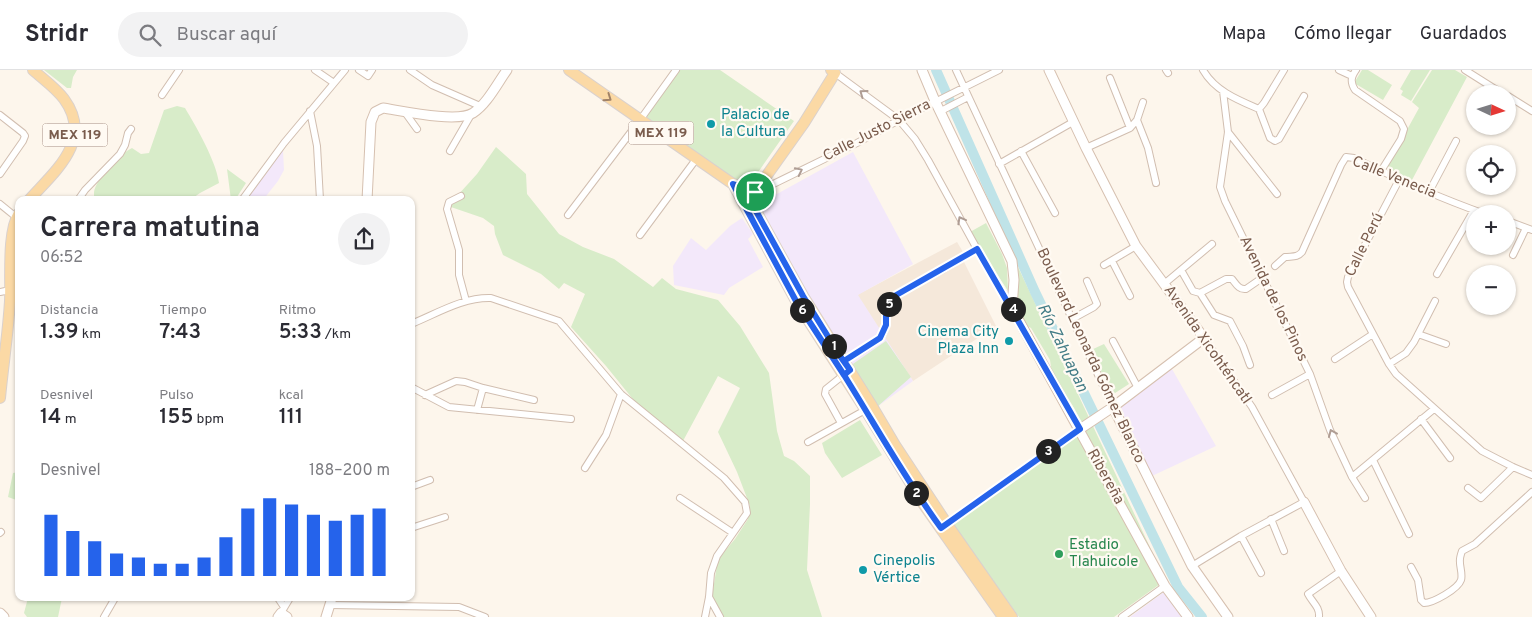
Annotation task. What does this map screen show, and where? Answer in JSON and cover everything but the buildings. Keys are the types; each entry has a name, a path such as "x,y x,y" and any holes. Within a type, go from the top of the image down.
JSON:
{"main road":[{"name":"MEX 119","path":"33,70 64,98 72,114 75,135 64,161 33,196"},
{"name":"MEX 119","path":"568,70 733,184 755,192 754,204 756,211 799,299 844,361 847,373"},
{"path":"755,192 804,123 834,71"},
{"name":"MEX 119","path":"733,184 799,299 869,408 890,452 922,502 944,526 1012,617"},
{"path":"0,398 14,300 5,291 15,229"},
{"name":"MEX 119","path":"944,526 1003,617"}],"street":[{"path":"162,95 179,70"},
{"path":"315,70 334,83"},
{"path":"245,196 344,70"},
{"path":"360,70 368,76 372,70"},
{"path":"410,70 432,85 480,106"},
{"path":"367,196 371,122 375,112 384,108 446,117 463,117 472,113 480,106 507,70"},
{"path":"568,215 676,70"},
{"path":"922,70 944,110 1012,261 1014,280 1012,308"},
{"name":"Boulevard Leonarda Gómez Blanco","path":"956,70 965,98 999,164 1072,319 1111,408 1192,566 1228,617"},
{"name":"Calle Justo Sierra","path":"755,192 857,143 999,70"},
{"name":"Avenida Xicohténcatl","path":"1049,70 1073,122 1136,246 1252,407 1341,571 1371,617"},
{"path":"1203,70 1208,79 1222,91 1259,108 1270,138 1275,141 1279,139 1304,96"},
{"path":"1259,108 1284,70"},
{"path":"1339,70 1354,73 1351,84 1355,90 1400,122 1404,129 1402,139 1381,171"},
{"path":"1465,70 1489,85"},
{"path":"834,71 899,120 928,160 1012,308"},
{"path":"1110,78 1130,128"},
{"name":"Avenida de los Pinos","path":"1222,91 1228,132 1220,187 1225,202 1310,374 1330,430 1352,477 1365,498"},
{"path":"944,110 965,98"},
{"path":"1516,101 1532,112"},
{"path":"1086,148 1130,128 1137,120 1143,102"},
{"path":"310,111 317,146 320,196"},
{"path":"404,111 417,129"},
{"path":"450,151 472,113"},
{"path":"0,115 25,136 0,172"},
{"path":"1137,120 1148,148 1156,183"},
{"path":"999,164 1073,122"},
{"path":"81,196 120,154 131,129"},
{"path":"1228,132 1277,194"},
{"path":"1429,192 1456,140"},
{"path":"1021,151 1055,213"},
{"name":"Calle Venecia","path":"1274,266 1285,256 1299,256 1302,252 1346,157 1354,158 1398,180 1466,207"},
{"path":"640,235 697,158"},
{"name":"Calle Perú","path":"1398,180 1347,282 1396,374 1482,451 1532,475"},
{"path":"461,196 449,202 446,209 459,250 459,275 466,301"},
{"path":"0,204 15,213"},
{"path":"1437,274 1466,224"},
{"path":"1516,224 1529,229 1516,250"},
{"path":"1164,284 1212,244"},
{"path":"1104,265 1136,246"},
{"path":"844,361 880,338 886,325 886,314 891,298 977,249"},
{"path":"1112,260 1130,296"},
{"path":"1181,270 1193,291 1200,292 1226,279 1232,279 1240,288 1246,289 1262,278"},
{"path":"1072,319 1097,304 1087,281"},
{"path":"1200,292 1214,316 1230,321 1250,365"},
{"path":"415,322 466,301 479,298 491,298 559,321 621,394 724,478 745,502 747,513 717,556 711,573 705,617"},
{"path":"1389,364 1406,352 1418,334 1435,301"},
{"name":"Ribereña","path":"1012,308 1084,426 1165,586 1188,617"},
{"path":"1335,359 1373,334"},
{"path":"1418,334 1446,344"},
{"path":"944,526 1111,408 1204,338"},
{"path":"1113,341 1138,388"},
{"path":"840,423 826,394 826,389 847,373"},
{"path":"1272,395 1310,374"},
{"path":"425,396 456,381 534,400"},
{"path":"476,410 483,388"},
{"path":"415,390 449,407 571,419"},
{"path":"585,468 606,435 621,394"},
{"path":"808,442 869,408"},
{"path":"1352,477 1434,409"},
{"path":"1421,419 1450,458"},
{"path":"1373,460 1409,534"},
{"path":"1468,488 1481,498 1484,497 1513,467"},
{"path":"415,486 430,480"},
{"path":"1412,567 1418,580 1421,600 1424,603 1431,603 1461,582 1460,560 1462,551 1474,544 1532,492"},
{"path":"680,498 733,533"},
{"path":"1192,566 1241,536 1304,502"},
{"path":"415,527 445,517"},
{"path":"1271,519 1284,551"},
{"path":"1241,536 1261,574"},
{"path":"1319,617 1317,606 1308,594 1341,571"},
{"path":"1122,617 1165,586"},
{"path":"709,597 720,617"},
{"path":"104,617 113,601"},
{"path":"279,601 283,614"},
{"path":"283,614 289,601"},
{"path":"326,617 331,601 459,607 485,617"},
{"path":"0,613 4,617"}],"shaded area":[{"path":"281,150 283,150 284,170 278,181 266,196 248,196"},
{"path":"853,152 913,264 858,295 913,381 877,407 842,356 759,204"},
{"path":"742,218 753,234 748,239 763,267 729,288 724,295 674,285 673,266 691,238 706,250 730,226"},
{"path":"957,242 963,252 960,254 996,326 913,381 857,295"},
{"path":"1172,369 1216,446 1152,476 1117,408"},
{"path":"1164,592 1182,617 1130,617"}],"green space":[{"path":"44,70 77,70 73,77 71,88 67,88"},
{"path":"679,70 720,70 794,121 747,188 646,117"},
{"path":"1362,70 1368,70 1392,85 1383,100 1354,83"},
{"path":"1411,70 1430,70 1411,101 1401,95 1403,91 1400,89"},
{"path":"1432,70 1455,70 1467,77 1412,180 1386,168 1419,108 1412,102"},
{"path":"177,106 185,108 210,155 219,183 196,196 94,196 99,180 127,151 132,148 141,154 149,153 164,110"},
{"path":"496,147 526,174 527,194 559,234 583,247 614,259 653,287 662,278 676,289 718,300 740,326 769,373 777,431 784,456 794,461 810,476 807,570 822,617 723,617 712,596 718,559 735,539 748,519 750,506 737,472 718,432 740,388 718,376 683,441 636,403 571,327 585,294 564,283 559,289 541,274 503,255 494,226 483,218 448,206 477,174"},
{"path":"227,169 246,183 238,196 230,196"},
{"path":"986,223 1007,268 1008,291 970,232"},
{"path":"1018,267 1165,579 1138,533 1074,408 1052,374 1050,360 1031,328 1023,324 1015,312"},
{"path":"886,341 911,377 877,407 850,366"},
{"path":"1104,344 1129,384 1112,395 1091,350"},
{"path":"860,420 882,455 842,478 825,453 822,443"},
{"name":"Estadio Tlahuicole","path":"1078,436 1160,584 1114,617 1019,617 953,524"},
{"path":"13,473 15,473 15,500 8,497"},
{"path":"27,601 61,601 58,617 27,617 24,613"}],"waterway":[{"name":"Río Zahuapan","path":"936,70 1035,292 1178,587 1202,617"}],"place":[{"name":"Palacio de la Cultura","path":"711,124"},
{"name":"Cinema City Plaza Inn","path":"1009,341"},
{"name":"Estadio Tlahuicole","path":"1059,554"},
{"name":"Cinepolis Vértice","path":"863,570"}],"route":[{"path":"755,192 733,184 796,301 844,375 850,370 844,361 880,338 886,325 886,314 891,298 977,249 1080,429 941,528 890,452 844,375 850,370 840,356 803,296 756,211 754,204 755,192"}]}
